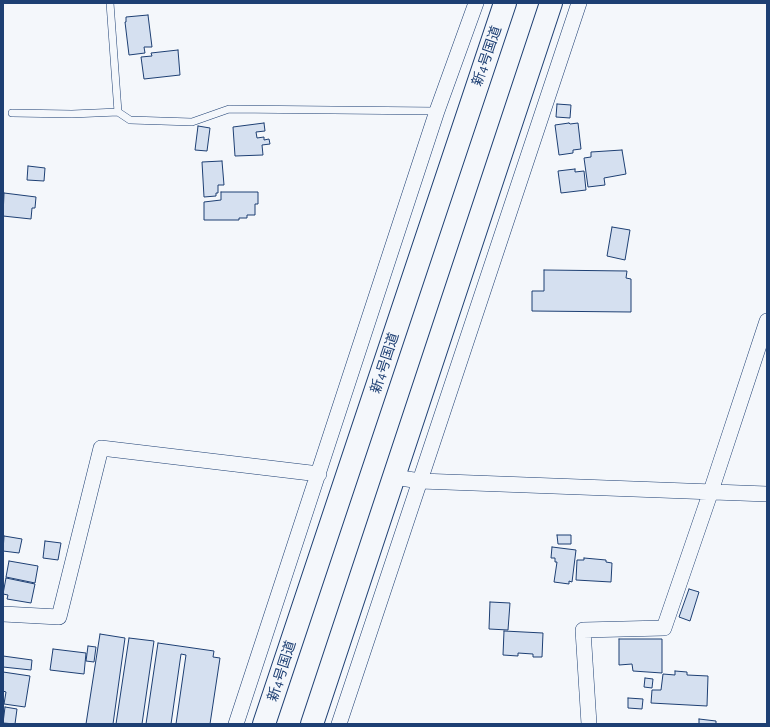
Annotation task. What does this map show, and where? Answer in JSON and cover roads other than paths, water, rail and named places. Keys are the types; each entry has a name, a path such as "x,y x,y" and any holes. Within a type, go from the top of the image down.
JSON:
{"highway":[{"name":"新4号国道","path":"264,724 505,3"},
{"path":"312,724 551,3"}],"street":[{"path":"236,724 437,111 476,3"},
{"path":"339,724 579,3"},
{"path":"589,724 584,630 664,628 767,321"},
{"path":"3,614 59,616 101,448 319,474"},
{"path":"394,477 420,481 767,494"}],"lane":[{"path":"110,3 118,112"},
{"path":"12,113 72,114 118,112 130,120 192,122 229,109 437,111"}]}
